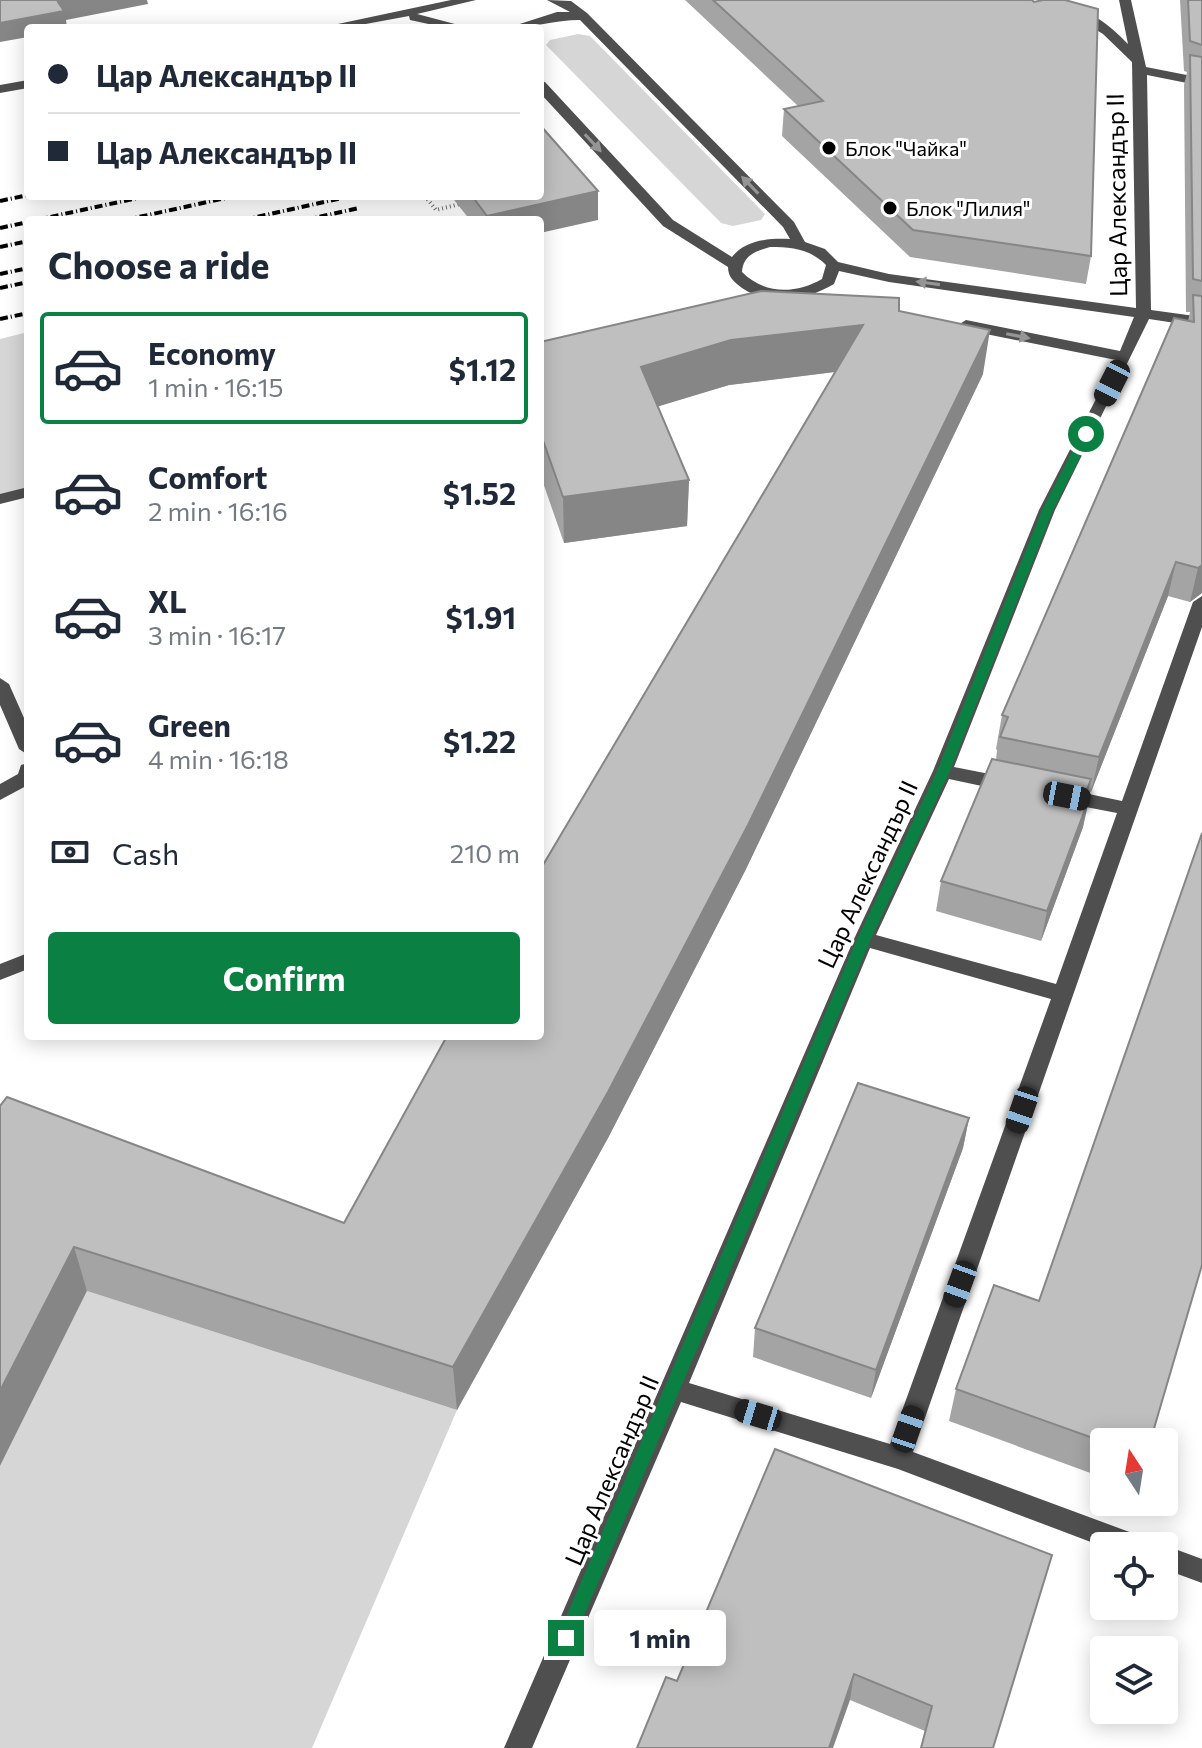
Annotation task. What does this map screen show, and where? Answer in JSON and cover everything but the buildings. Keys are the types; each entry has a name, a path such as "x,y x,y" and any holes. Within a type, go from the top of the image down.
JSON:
{"street":[{"path":"346,24 470,0"},
{"path":"553,0 583,16 789,225 800,245"},
{"path":"1053,0 1099,23 1120,40 1140,68 1202,82"},
{"name":"Цар Александър II","path":"518,1748 864,939 943,771 1047,510 1125,357 1144,312 1140,68 1125,0"},
{"path":"398,14 445,24"},
{"path":"528,24 557,16 583,16"},
{"path":"0,89 24,85"},
{"path":"544,89 668,223 734,265 741,281 767,293"},
{"path":"734,265 745,251 756,246 770,243 800,245 821,253 833,265 889,278 1202,322"},
{"path":"805,293 829,281 833,265"},
{"path":"747,302 767,293 805,293 835,299"},
{"path":"942,320 1125,357"},
{"path":"0,499 24,493"},
{"path":"898,1458 1202,602"},
{"path":"0,684 24,740"},
{"path":"943,771 1129,809"},
{"path":"0,793 24,779"},
{"path":"864,939 1063,994"},
{"path":"0,972 24,963"},
{"path":"674,1389 898,1458 1096,1532"},
{"path":"1178,1562 1202,1571"}],"path":[{"path":"428,200 436,210 472,202"}],"shaded area":[{"path":"578,34 590,36 765,214 761,220 733,226 721,223 546,45 550,40"},
{"path":"24,333 24,493 0,499 0,339"},
{"path":"87,1291 457,1410 312,1748 0,1748 0,1466"}],"railway":[{"path":"0,201 24,196"},
{"path":"54,216 128,200"},
{"path":"143,216 217,200"},
{"path":"261,216 333,200"},
{"path":"323,216 359,208"},
{"path":"0,228 24,223"},
{"path":"0,247 24,242"},
{"path":"0,274 24,269"},
{"path":"0,288 24,283"},
{"path":"0,319 24,314"}],"place":[{"name":"Блок \"Чайка\"","path":"829,148"},
{"name":"Блок \"Лилия\"","path":"890,208"}],"route":[{"path":"566,1638 864,939 943,771 1047,510 1086,434"}]}
